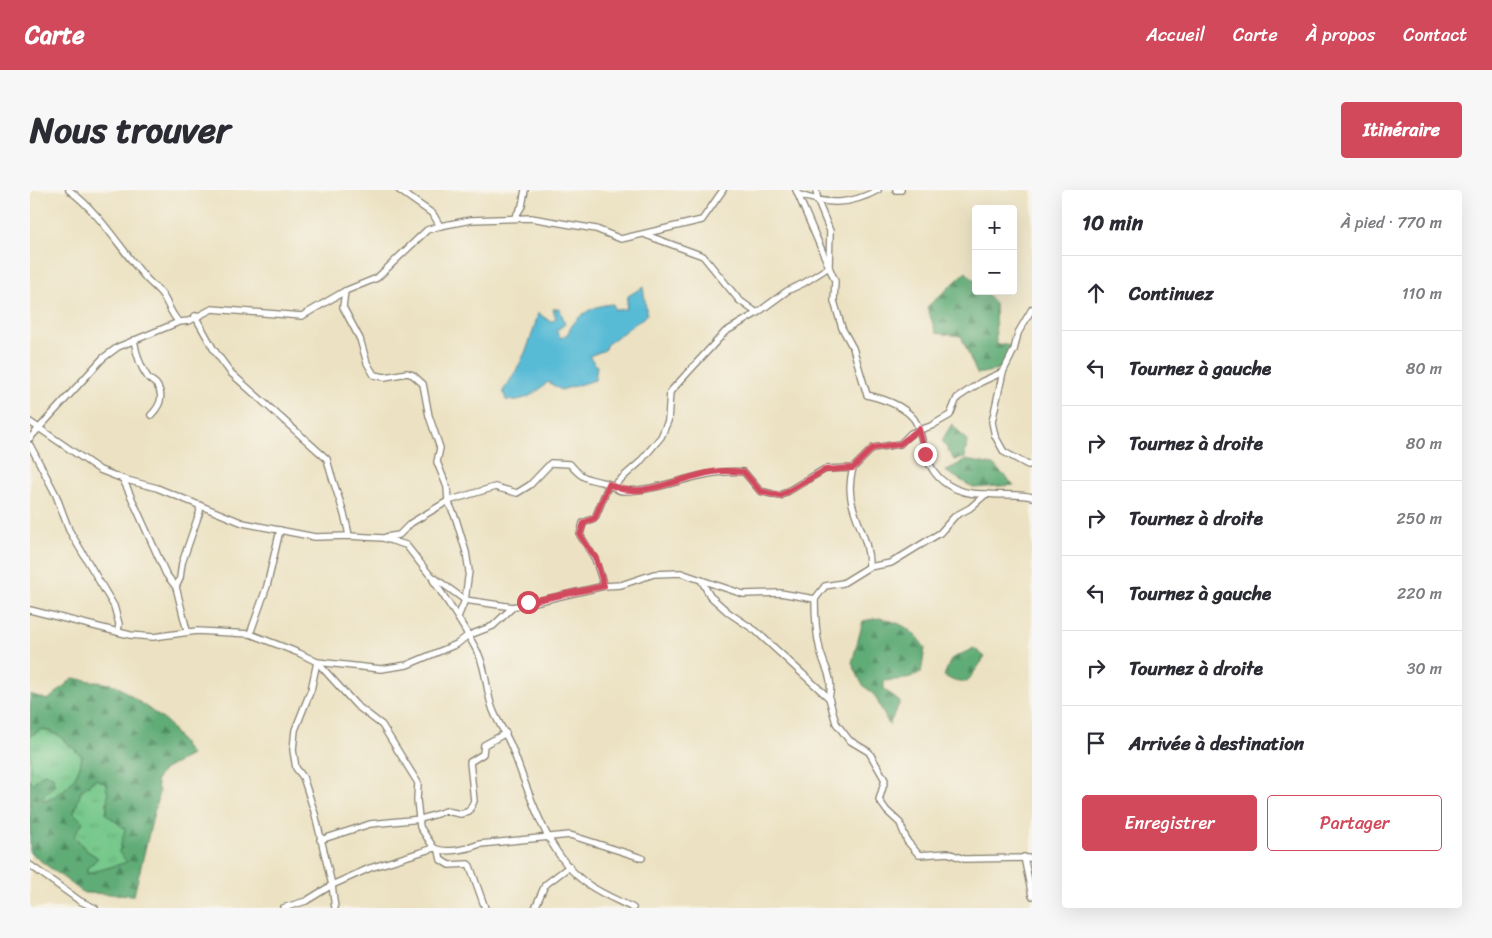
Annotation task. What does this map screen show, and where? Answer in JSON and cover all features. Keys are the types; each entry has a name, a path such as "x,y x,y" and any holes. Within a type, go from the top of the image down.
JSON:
{"street":[{"path":"69,190 106,227 145,277 160,292 170,306 174,318 179,322"},
{"path":"399,190 433,214 440,226"},
{"path":"515,217 522,206 525,190"},
{"path":"30,438 103,358 118,347 179,322 189,321 195,316 212,309 302,316 345,291 377,278 427,230 440,226 515,217 596,229 621,240 702,220 723,190"},
{"path":"816,190 818,202 830,231 830,267"},
{"path":"798,192 818,202 859,200 878,190"},
{"path":"896,190 901,190"},
{"path":"798,192 812,230 835,281 834,300 842,328 853,348 867,395 886,399 906,412 919,429 932,472 947,484 969,494 1000,496 1018,494 1032,497"},
{"path":"644,234 703,256 739,300 757,313"},
{"path":"30,422 100,470 123,479 157,488 243,523 315,537 383,538 400,535 411,523 448,501 495,487 517,493 530,485 551,462 570,464 580,477 613,486 639,463 661,437 668,421 670,392 725,332 757,313 787,290 804,283 830,267"},
{"path":"345,291 343,307 360,339 367,363 374,375 385,377 407,373 413,375 423,384 429,416 440,448 437,462 447,487 448,501 466,552 468,571 465,600 458,617"},
{"path":"1032,309 1018,332 1014,350 1003,372 992,422 995,436 1004,452 1028,465 1032,464"},
{"path":"195,316 214,350 232,373 327,459 331,480 346,517 349,536"},
{"path":"134,340 136,352 148,378 156,385 162,396 159,407 151,415"},
{"path":"869,567 869,555 856,521 848,485 853,468 873,448 900,444 919,429 930,426 950,415 957,398 981,382 1003,372"},
{"path":"30,445 56,496 69,530 114,606 119,624 118,632"},
{"path":"609,484 621,491 657,488 686,478 726,470 744,472 760,491 780,496 825,470 853,468"},
{"path":"123,479 166,574 176,587 187,631"},
{"path":"604,586 596,559 580,535 584,523 595,518 609,484"},
{"path":"986,494 970,508 955,516 940,533 891,563 869,567 843,583 825,586 815,599 815,618 820,651 832,684 830,698 836,723 849,740 869,752 880,768 885,780 879,800 887,811 900,823 907,841 918,855 948,853 964,859 1032,858"},
{"path":"176,587 180,578 182,562 200,511 199,505"},
{"path":"250,634 267,586 280,530"},
{"path":"383,538 406,546 430,574 458,617 479,656 488,682 494,712 506,733 531,803 548,838 589,886 633,908"},
{"path":"430,574 465,600 513,606 604,586 621,585 654,574 681,573 744,594 780,593 815,599"},
{"path":"702,580 710,596 716,602 756,631 830,698"},
{"path":"30,610 118,632 153,637 187,631 250,634 317,662 381,669 407,665 457,644 468,636 493,626 513,606"},
{"path":"317,662 356,705 382,725 418,783 417,800 421,819 420,827 442,860 448,865 468,864 470,866 485,908"},
{"path":"317,662 311,690 295,730 293,750 296,768 303,777 314,814 332,885 335,908"},
{"path":"320,840 370,824 421,819 446,811 461,814 469,811 474,801 470,762 483,754 484,745 506,733"},
{"path":"282,908 306,902 332,885 376,866 437,850 472,847 480,844 570,835 642,858"},
{"path":"1024,858 1032,896"},
{"path":"30,865 80,901 94,908"},
{"path":"535,908 545,885 570,866"}],"green space":[{"path":"966,272 972,278 972,295 988,295 995,303 996,344 1013,346 1009,360 1002,368 977,374 961,336 936,333 927,307"},
{"path":"952,424 967,441 965,458 954,460 942,440"},
{"path":"966,460 993,465 1014,485 974,488 945,471"},
{"path":"879,618 906,627 925,648 921,673 905,679 884,681 884,689 900,702 889,725 875,696 862,684 852,663 863,621"},
{"path":"974,648 985,657 967,682 954,681 944,676 951,659"},
{"path":"73,678 116,685 167,722 191,755 162,771 156,781 159,792 134,895 84,893 30,853 30,780 32,784 44,773 53,776 54,785 42,798 44,802 70,784 78,772 82,756 58,735 42,729 30,736 30,694 48,700","holes":["96,779 105,783 108,794 106,814 125,829 119,852 127,862 87,874 87,868 98,858 86,850 74,836 83,822 74,813 81,791"]},
{"path":"42,729 58,735 82,756 78,772 70,784 44,802 44,773 32,784 30,780 30,736"},
{"path":"96,779 105,783 108,794 106,814 126,829 119,852 128,862 87,874 87,868 98,858 86,850 74,836 74,813 81,791"}],"water":[{"path":"643,287 647,315 606,345 605,350 589,356 597,366 595,380 561,390 548,382 529,396 518,400 506,400 503,391 525,354 538,313 551,322 556,318 553,309 560,309 565,324 556,331 561,338 567,335 575,322 591,309 613,304 615,310 626,309 628,296"}],"route":[{"path":"528,602 583,592 604,586 596,559 588,550 580,535 584,523 595,518 609,484 621,491 657,488 686,478 726,470 744,472 760,491 780,496 825,470 853,468 873,448 900,444 911,433 919,429 925,454"}]}
